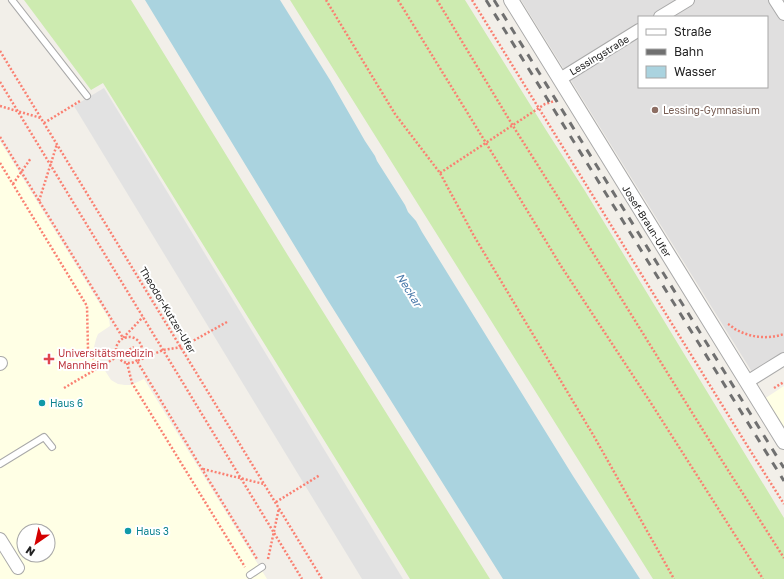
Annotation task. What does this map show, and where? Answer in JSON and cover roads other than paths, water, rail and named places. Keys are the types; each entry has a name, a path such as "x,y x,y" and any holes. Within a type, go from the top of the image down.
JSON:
{"street":[{"name":"Josef-Braun-Ufer","path":"511,0 784,442"},
{"path":"661,16 675,3 688,0"},
{"path":"776,0 784,14"},
{"name":"Lessingstraße","path":"560,79 638,31"},
{"path":"747,382 784,359"},
{"path":"0,539 18,568"}],"lane":[{"path":"12,0 56,54 87,96"},
{"path":"0,464 44,437 52,447"},
{"path":"250,575 262,567"}],"water":[{"name":"Neckar","path":"145,0 280,0 330,80 408,212 416,221 573,476 640,579 503,579 327,299"}],"railway":[{"path":"486,0 784,481"},
{"path":"494,0 784,468"}],"place":[{"name":"Lessing-Gymnasium","path":"655,110"},
{"name":"Universitätsmedizin Mannheim","path":"49,359"},
{"name":"Haus 6","path":"42,403"},
{"name":"Haus 3","path":"128,531"}]}
